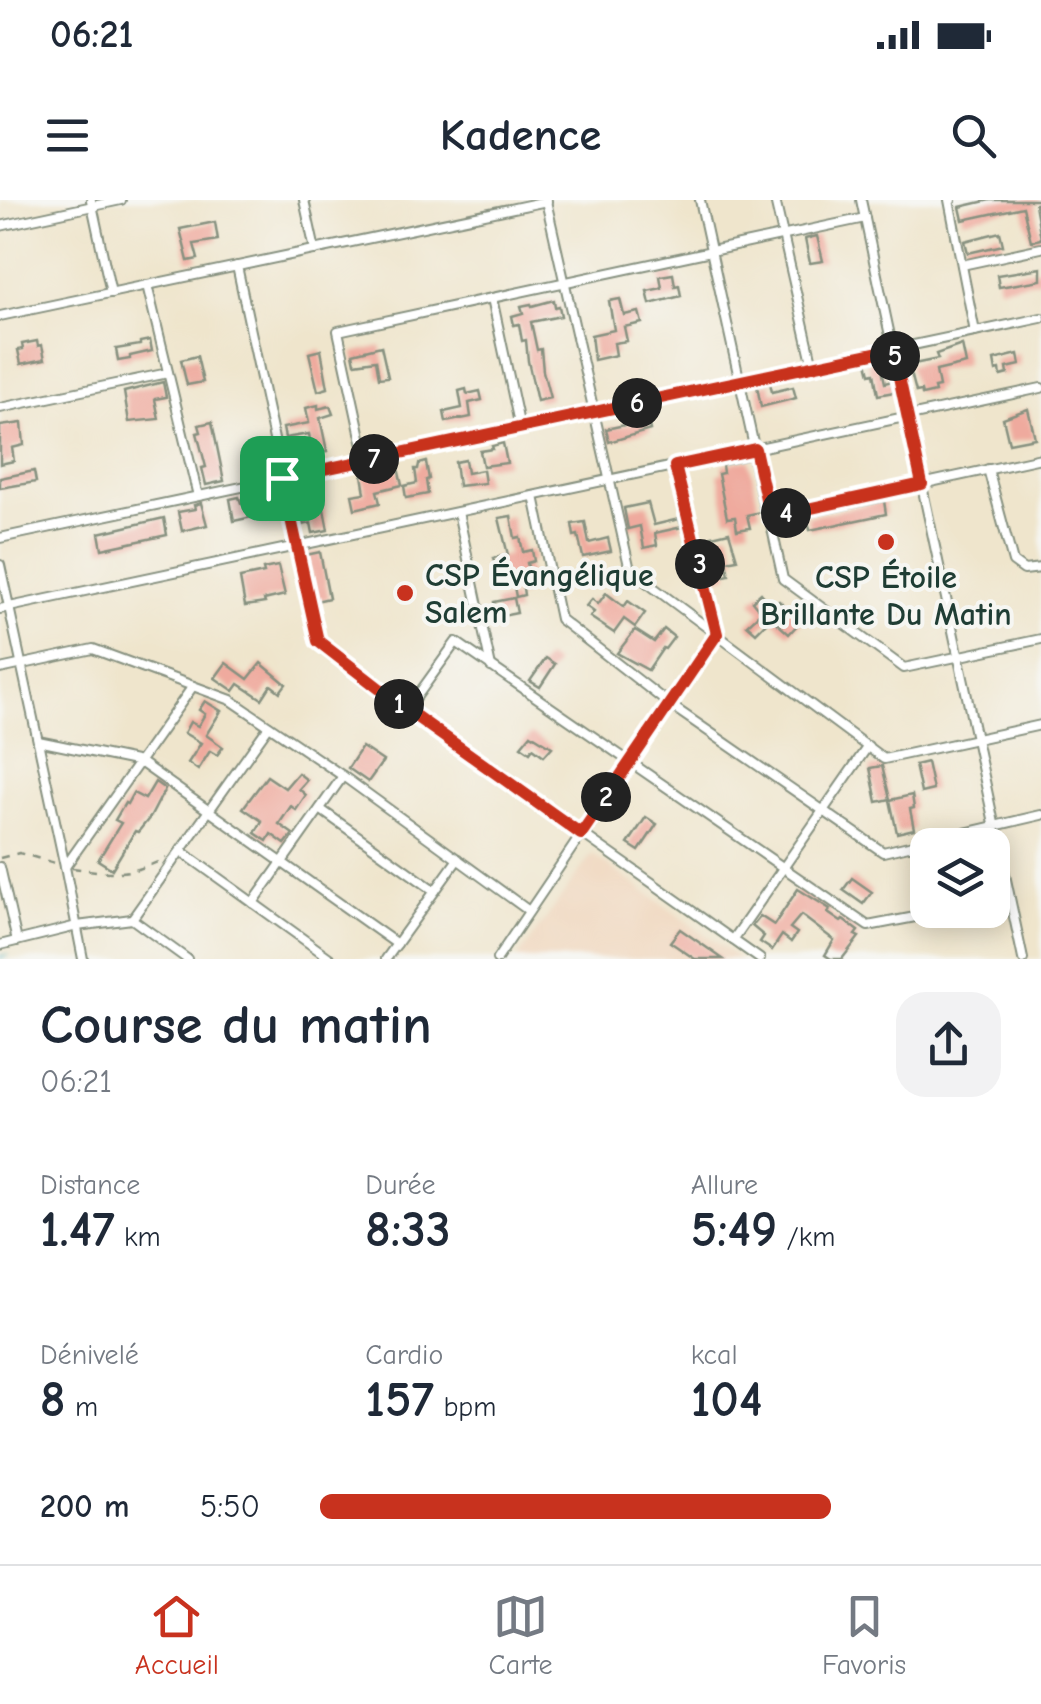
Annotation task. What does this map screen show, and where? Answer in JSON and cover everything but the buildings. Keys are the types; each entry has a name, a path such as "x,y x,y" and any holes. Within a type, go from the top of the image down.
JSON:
{"street":[{"path":"0,226 92,203 121,200"},
{"path":"304,200 315,250"},
{"path":"0,316 549,200 630,570 884,758 1041,725"},
{"path":"700,200 783,579 904,668 1041,640"},
{"path":"775,200 813,366"},
{"path":"861,200 995,826"},
{"path":"951,200 975,332"},
{"path":"92,203 111,292"},
{"path":"366,460 338,331 866,218"},
{"path":"962,264 1041,248"},
{"path":"237,266 318,641 407,710 760,959"},
{"path":"147,285 198,496"},
{"path":"492,298 520,428"},
{"path":"0,538 1041,318"},
{"path":"0,408 168,373"},
{"path":"5,608 1041,388"},
{"path":"770,517 1041,458"},
{"path":"497,959 717,634 675,466"},
{"path":"988,469 1013,562 1024,570 1041,568"},
{"path":"534,496 560,619 669,704 883,852 1041,815"},
{"path":"458,512 491,667"},
{"path":"0,565 5,608 22,664 83,959"},
{"path":"407,710 456,642 868,926 910,918"},
{"path":"0,669 93,648 231,700 530,911"},
{"path":"66,867 193,686"},
{"path":"132,919 270,726"},
{"path":"38,741 140,762 397,944"},
{"path":"733,940 868,746"},
{"path":"253,903 343,776"},
{"path":"320,809 435,892"},
{"path":"180,851 330,959"},
{"path":"386,959 458,859"},
{"path":"0,868 17,941"},
{"path":"1010,898 1023,959"},
{"path":"0,945 76,926 132,919 187,959"}],"path":[{"path":"0,858 19,853 66,867 110,873 133,872 164,859"}],"shaded area":[{"path":"592,854 739,959 517,959"}],"waterway":[{"path":"0,957 7,955"}],"place":[{"name":"CSP Étoile Brillante Du Matin","path":"886,542"},
{"name":"CSP Évangélique Salem","path":"405,593"}],"route":[{"path":"893,349 922,484 770,517 755,449 675,466 717,634 581,834 318,641 282,478 893,349"}]}
